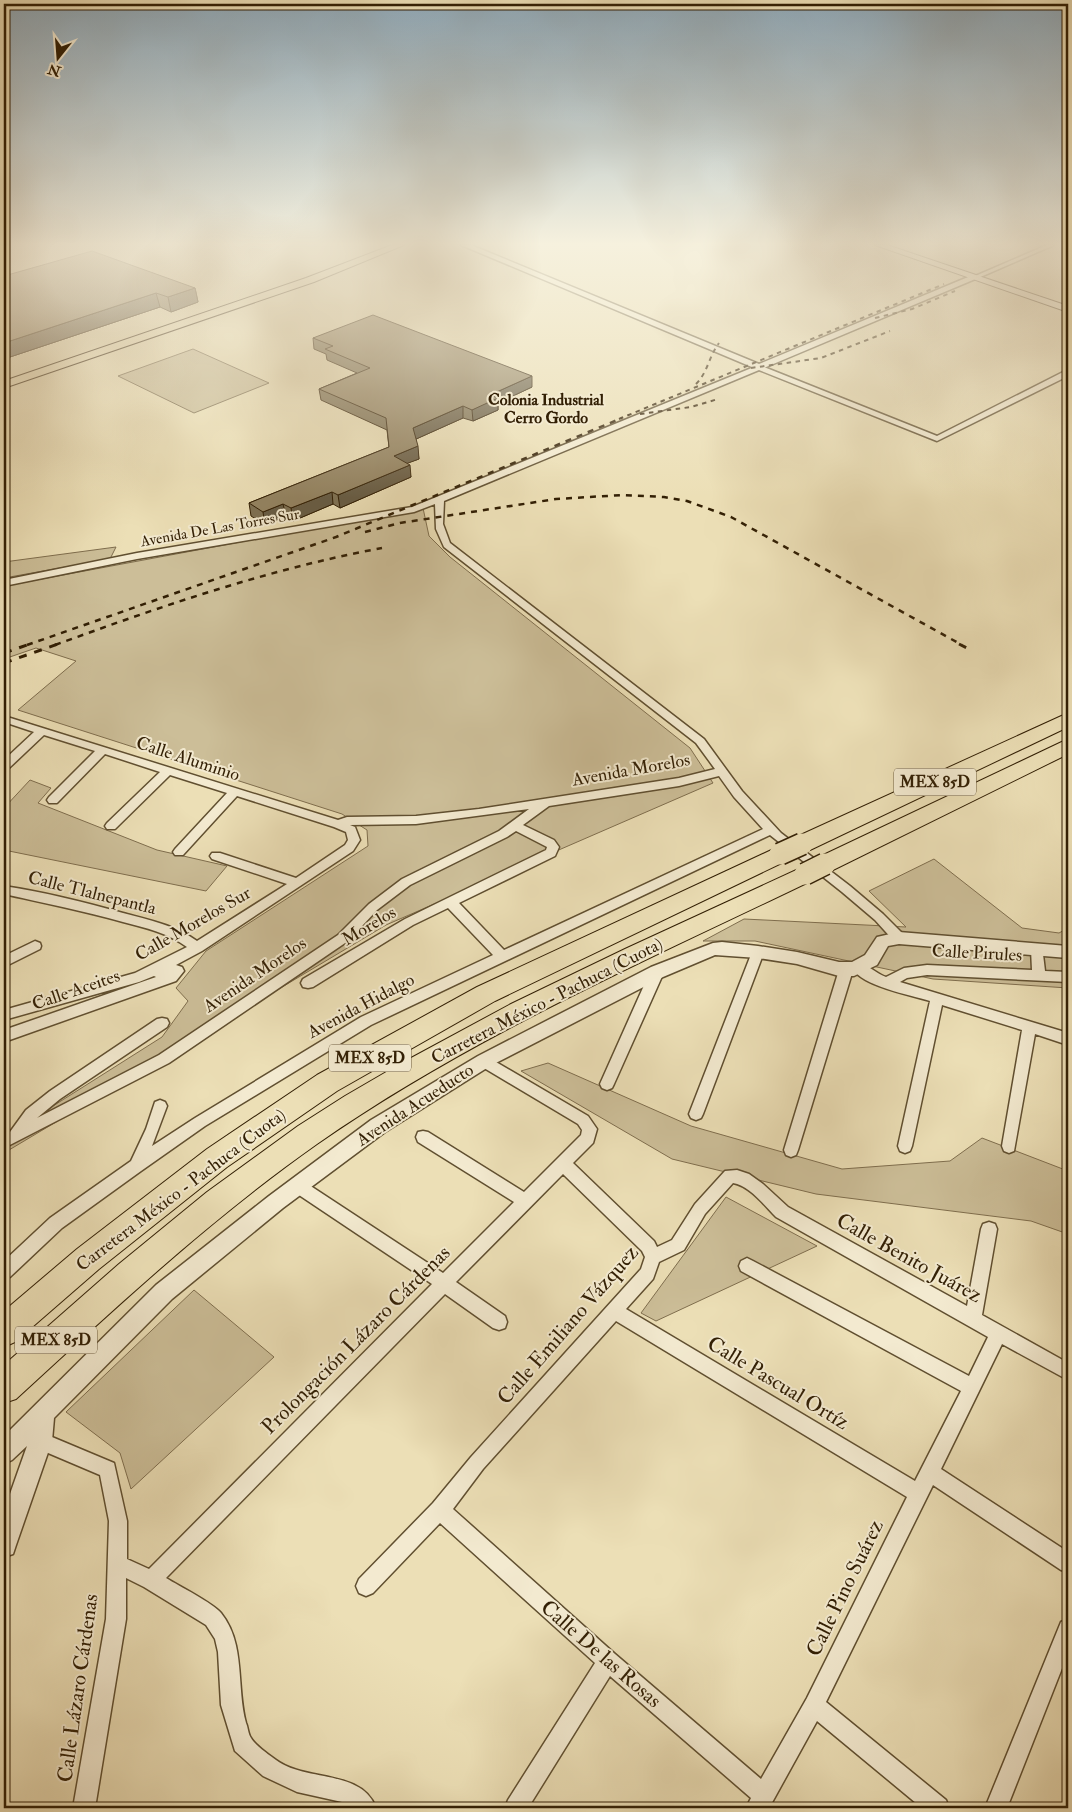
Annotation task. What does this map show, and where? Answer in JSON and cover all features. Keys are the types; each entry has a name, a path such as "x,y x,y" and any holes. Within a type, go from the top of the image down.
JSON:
{"highway":[{"name":"Carretera México - Pachuca (Cuota)","path":"4,1331 88,1259 186,1181 256,1130 327,1082 486,994 1068,720"},
{"name":"Carretera México - Pachuca (Cuota)","path":"4,1387 109,1293 210,1208 282,1153 354,1104 432,1058 516,1014 1068,746"}],"main road":[{"path":"90,344 132,330"},
{"path":"4,385 166,330"}],"street":[{"path":"669,330 937,439 1068,373"},
{"path":"759,367 849,330"},
{"name":"Avenida De Las Torres Sur","path":"4,583 146,554 400,512 440,500 759,367"},
{"path":"440,500 438,525 447,546 700,741 738,794 771,830 803,858 853,895 879,917 899,938"},
{"name":"Calle Aluminio","path":"4,719 338,824 351,830 354,840"},
{"path":"4,766 42,731"},
{"path":"53,800 103,750"},
{"path":"111,826 168,771"},
{"name":"Avenida Morelos","path":"338,824 348,821 416,820 545,803 679,782 723,771"},
{"path":"179,852 235,792"},
{"name":"Avenida Morelos","path":"9,1139 164,1059 304,963 328,949 356,926 373,906 406,882 516,826 545,803"},
{"name":"Morelos","path":"308,983 409,922 548,856 552,850 550,843 516,826"},
{"name":"Avenida Hidalgo","path":"4,1272 56,1223 136,1166 200,1122 366,1021 771,830"},
{"name":"Calle Morelos Sur","path":"4,1015 139,977 196,948 342,854 352,845 354,840"},
{"path":"216,856 298,883"},
{"name":"Calle Tlalnepantla","path":"4,890 83,906 162,928 179,935 196,948"},
{"path":"450,902 502,956"},
{"path":"791,1150 852,969 871,960 883,941 899,938"},
{"name":"Calle Pirules","path":"899,938 1068,952"},
{"path":"4,962 35,946"},
{"name":"Avenida Acueducto","path":"4,1452 164,1292 298,1186 378,1126 484,1061 657,972 712,949 722,948 758,952 852,969"},
{"path":"1037,949 1039,976"},
{"path":"696,1114 758,952"},
{"name":"Calle Aceites","path":"4,1036 171,977 177,971 172,969 139,977"},
{"path":"852,969 888,983 1068,1039"},
{"name":"Calle Pirules","path":"888,983 904,973 928,970 1068,977"},
{"path":"607,1084 657,972"},
{"path":"905,1146 938,999"},
{"path":"9,1139 31,1114 55,1095 162,1023"},
{"path":"1009,1146 1030,1026"},
{"name":"Prolongación Lázaro Cárdenas","path":"151,1580 588,1138 590,1129 583,1120 484,1061"},
{"path":"136,1166 153,1130 160,1106"},
{"path":"423,1136 525,1201"},
{"path":"562,1163 648,1246 653,1257"},
{"name":"Calle Emiliano Vázquez","path":"366,1586 440,1510 477,1464 647,1274 653,1257 678,1245 704,1203 727,1178 733,1175"},
{"name":"Calle Benito Juárez","path":"733,1175 740,1177 764,1194 782,1212 973,1317 1068,1372"},
{"path":"298,1186 499,1322"},
{"path":"973,1317 989,1228"},
{"path":"747,1266 972,1387"},
{"name":"Calle Pascual Ortíz","path":"613,1310 919,1494"},
{"name":"Calle Pino Suárez","path":"761,1802 814,1705 999,1333"},
{"path":"4,1545 40,1441 43,1414"},
{"name":"Calle Lázaro Cárdenas","path":"40,1441 108,1469 118,1521 116,1619 84,1808"},
{"path":"930,1473 1068,1563"},
{"name":"Calle De las Rosas","path":"440,1510 761,1802"},
{"path":"117,1564 151,1580 213,1618 224,1635 228,1652 231,1705 242,1744 270,1769 297,1781 348,1794 365,1808"},
{"path":"996,1808 1068,1629"},
{"path":"516,1808 608,1661"},
{"path":"814,1705 938,1808"}],"shaded area":[{"path":"193,349 269,383 194,413 118,376"},
{"path":"423,508 429,536 450,557 690,748 713,783 386,925 4,1153 4,1142 53,1106 162,1037 188,1001 176,988 206,951 368,846 367,830 342,814 18,710 76,661 36,648 4,659 4,586"},
{"path":"116,547 110,559 4,578 4,562"},
{"path":"30,780 51,788 38,803 157,850 227,866 206,891 4,850 4,808"},
{"path":"934,859 1022,928 1059,933 1068,928 1068,988 933,979 755,941 703,941 744,919 906,927 869,891"},
{"path":"548,1063 691,1126 842,1169 950,1161 982,1138 1068,1171 1068,1234 1031,1221 816,1194 672,1159 521,1071"},
{"path":"726,1197 817,1246 656,1321 641,1313"},
{"path":"194,1290 274,1357 131,1489 120,1453 66,1412"}],"building":[{"path":"4,330 45,330 4,343"},
{"path":"335,330 411,330 532,376 490,395 498,398 472,410 463,406 413,428 418,446 394,456 410,465 338,495 332,492 291,508 283,504 263,512 249,503 389,447 386,418 319,389 370,368 325,349 333,346 313,338"}],"railway":[{"path":"619,419 834,330"},
{"path":"751,368 821,358 890,331"},
{"path":"696,384 719,343"},
{"path":"640,414 691,407 718,399"},
{"path":"27,645 336,537 622,418"},
{"path":"365,532 400,523 556,499 623,495 664,497 687,501 731,517 962,645"},
{"path":"55,645 135,616 216,590 298,567 382,548"},
{"path":"4,653 30,644"},
{"path":"4,663 58,644"},
{"path":"959,644 967,648"}],"district":[{"name":"Colonia Industrial Cerro Gordo","path":"546,409"}]}
